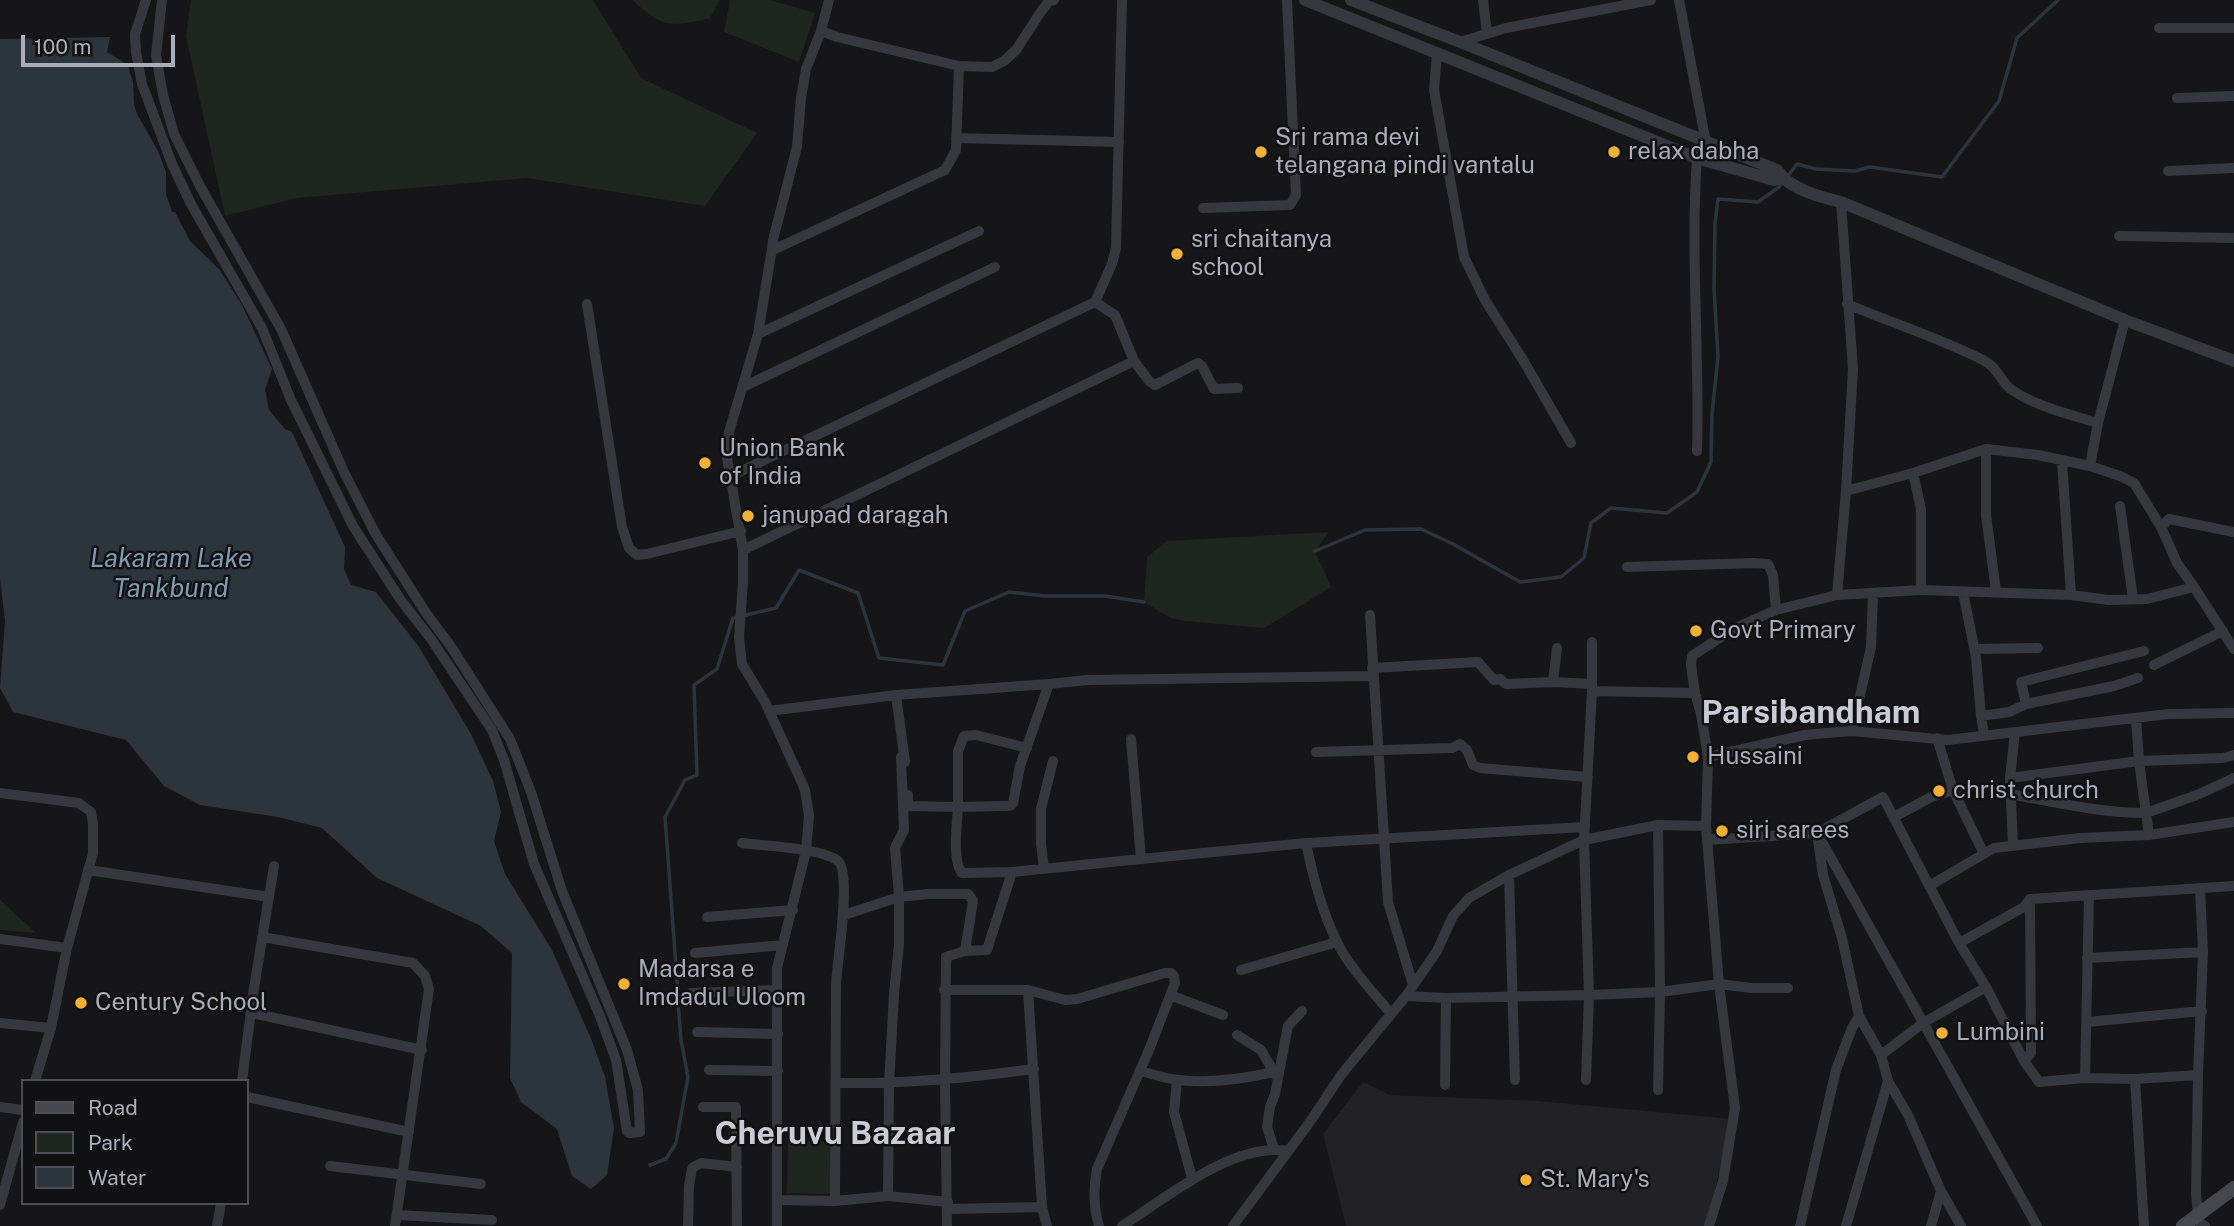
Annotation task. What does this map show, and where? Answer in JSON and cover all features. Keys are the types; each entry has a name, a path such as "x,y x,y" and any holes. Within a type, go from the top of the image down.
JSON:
{"main road":[{"path":"2200,1222 2234,1188"},
{"path":"2183,1226 2200,1222 2234,1200"}],"street":[{"path":"146,0 135,34 136,52 142,85 172,164 191,204 262,328 291,400 353,526 400,599 431,639 492,730 504,760 534,864 600,1016 616,1060 627,1131 640,1132 638,1090 626,1050 562,891 531,792 510,739 375,533 344,471 281,329 201,188 174,134 156,55 163,0"},
{"path":"777,1226 777,968 806,851 809,816 805,790 769,711 742,664 739,637 743,550 727,458 730,432 758,334 774,236 797,147 806,69 821,31 829,0"},
{"path":"821,31 959,66 992,66 1004,61 1016,50 1049,1 1054,0"},
{"path":"731,476 1095,302 1116,248 1122,0"},
{"path":"1203,208 1290,205 1296,195 1287,0"},
{"path":"1305,0 1697,158 1774,180 1782,178"},
{"path":"1351,0 1460,41 1777,170 1782,178 1824,198 1841,202 2125,320 2234,361"},
{"path":"1483,0 1487,34"},
{"path":"1460,41 1651,0"},
{"path":"1692,0 1679,1 1706,143"},
{"path":"2159,28 2234,28"},
{"path":"1437,53 1434,90 1465,257 1485,300 1571,443"},
{"path":"773,250 945,170 956,150 959,66"},
{"path":"2176,98 2234,96"},
{"path":"956,138 1119,142"},
{"path":"1697,158 1693,212 1699,389 1697,451"},
{"path":"2168,171 2234,168"},
{"path":"1837,595 1853,369 1841,202"},
{"path":"758,334 979,230"},
{"path":"2119,236 2234,238"},
{"path":"743,387 995,267"},
{"path":"1095,302 1115,315 1134,360 1152,384 1161,384 1198,363 1213,389 1238,388"},
{"path":"587,304 622,527 629,548 637,555 646,554 741,531"},
{"path":"1847,304 1952,345 1982,360 1997,369 2006,385 2026,399 2098,423"},
{"path":"2090,467 2098,423 2125,320"},
{"path":"743,550 1134,360"},
{"path":"1846,491 1986,449 2038,455 2120,476 2134,484 2161,527 2177,563 2234,649"},
{"path":"1986,449 1986,515 1996,592"},
{"path":"2062,461 2071,595"},
{"path":"1913,473 1921,509 1921,590"},
{"path":"2120,506 2133,599"},
{"path":"2161,527 2169,519 2234,532"},
{"path":"1627,567 1768,564 1773,575 1776,610"},
{"path":"1709,1226 1723,1181 1735,1108 1719,984 1707,840 1708,757 1695,693 1692,656 1733,629 1776,610 1837,595 1921,590 2071,595 2109,600 2147,598 2194,587"},
{"path":"1963,592 1975,649 1984,735"},
{"path":"1852,731 1871,647 1873,594"},
{"path":"1370,615 1388,902 1413,985"},
{"path":"2154,665 2223,631"},
{"path":"1586,1080 1589,995 1584,827 1592,642"},
{"path":"1553,682 1558,648"},
{"path":"1975,649 2038,648"},
{"path":"2026,704 2021,682 2144,651"},
{"path":"769,711 896,695 1087,680 1372,672 1478,662 1494,680 1500,679 1506,684 1553,682 1695,693"},
{"path":"1981,716 2009,712 2026,704 2114,686 2138,678"},
{"path":"896,695 908,806 1010,806 1015,798 1020,766 1049,684"},
{"path":"1708,757 1805,735 1852,731 1948,740 2168,714 2234,713"},
{"path":"2136,718 2149,835"},
{"path":"2013,845 2010,778 2015,732"},
{"path":"1027,748 976,734 964,736 958,751 956,851 958,869 962,873 1012,872 1306,843 1584,827"},
{"path":"1937,738 1953,790 1984,854"},
{"path":"1130,739 1141,859"},
{"path":"1317,752 1452,748 1460,744 1467,750 1473,765 1480,768 1588,777"},
{"path":"2010,778 2139,761 2223,758 2234,755"},
{"path":"888,1196 889,1084 899,944 895,848 904,830 901,757"},
{"path":"1044,868 1041,809 1053,761"},
{"path":"2010,794 2123,813 2146,813 2234,778"},
{"path":"1894,817 1931,797 1953,790"},
{"path":"0,793 79,803 91,812 93,824 93,853 67,948 51,1028 36,1079"},
{"path":"1707,840 1817,833 1883,797 1959,943 1986,987 2024,1061 2039,1082 2198,1075"},
{"path":"1929,886 1994,848 2081,838 2149,835 2234,822"},
{"path":"1233,1226 1250,1206 1341,1075 1406,996 1437,951 1453,916 1469,898 1509,875 1584,840 1658,825 1706,826"},
{"path":"1658,825 1658,1090"},
{"path":"1817,833 1822,875 1842,938 1859,1016 1881,1055 1888,1081 1908,1115 1941,1191 1961,1226"},
{"path":"1817,833 2037,1226"},
{"path":"742,843 827,855 840,862 843,870 844,915 837,954 836,984 835,1201"},
{"path":"1306,843 1312,876 1337,942 1344,955 1391,1014"},
{"path":"242,1079 274,866"},
{"path":"88,870 269,897"},
{"path":"947,1226 944,990 946,957 965,951 988,950 1012,872"},
{"path":"1509,875 1515,1080"},
{"path":"2030,899 2234,886"},
{"path":"2200,889 2203,952 2196,1194 2200,1222"},
{"path":"844,915 899,897 968,894 973,901 965,951"},
{"path":"2085,1078 2089,896"},
{"path":"1959,943 2024,907 2030,899"},
{"path":"2024,1061 2031,1053 2030,899"},
{"path":"707,917 793,910"},
{"path":"262,937 413,963 425,976 429,989 422,1049 394,1226"},
{"path":"0,939 67,948"},
{"path":"1241,970 1337,942"},
{"path":"695,953 783,945"},
{"path":"2088,958 2203,952"},
{"path":"944,990 1028,990 1065,1000 1077,999 1168,972 1173,974 1175,979 1170,995 1097,1169 1093,1201 1098,1226"},
{"path":"1406,996 1446,998 1589,995 1660,992 1719,984 1788,988"},
{"path":"1881,1055 1923,1023 1986,987"},
{"path":"691,993 777,990"},
{"path":"1028,990 1042,1207 1047,1226"},
{"path":"1170,995 1223,1015"},
{"path":"1445,1085 1446,998"},
{"path":"2087,1022 2202,1010"},
{"path":"1274,1149 1268,1128 1276,1076 1288,1026 1302,1011"},
{"path":"252,1013 422,1049"},
{"path":"1800,1226 1836,1070 1859,1016"},
{"path":"0,1023 51,1028"},
{"path":"697,1032 778,1034"},
{"path":"1237,1035 1261,1050 1276,1076"},
{"path":"836,1083 945,1081 1034,1069"},
{"path":"709,1070 778,1071"},
{"path":"1140,1071 1177,1080 1217,1082 1276,1076"},
{"path":"2135,1079 2144,1226"},
{"path":"1177,1080 1174,1112 1192,1178"},
{"path":"1846,1226 1888,1081"},
{"path":"248,1097 409,1132"},
{"path":"0,1107 21,1110"},
{"path":"703,1107 736,1107 737,1226"},
{"path":"0,1205 21,1129"},
{"path":"1122,1226 1192,1178 1242,1156 1274,1149 1287,1152"},
{"path":"688,1226 692,1168 701,1163 737,1167"},
{"path":"330,1166 481,1184"},
{"path":"1931,1226 1941,1191"},
{"path":"778,1200 835,1201 888,1196 948,1205 1042,1207"},
{"path":"217,1226 221,1205"},
{"path":"397,1215 492,1220"}],"shaded area":[{"name":"St. Mary's","path":"1363,1082 1390,1095 1538,1101 1732,1119 1706,1226 1346,1226 1323,1134"}],"green space":[{"path":"191,0 593,0 641,78 757,133 705,206 527,178 297,198 225,216 186,36"},
{"path":"632,0 720,0 710,18 676,24 661,21"},
{"path":"730,0 770,0 815,13 799,62 724,32"},
{"path":"1329,532 1315,551 1331,587 1264,628 1171,618 1144,602 1147,557 1167,541"},
{"path":"0,900 36,933 0,930"},
{"path":"788,1140 834,1141 833,1194 787,1193"}],"water":[{"name":"Lakaram Lake Tankbund","path":"110,37 107,52 128,65 137,114 158,151 166,172 166,194 172,212 175,212 190,241 219,269 242,305 272,369 265,390 269,410 285,429 292,432 345,547 344,569 351,585 376,592 419,647 471,734 493,781 501,812 494,841 505,874 552,950 605,1077 614,1128 607,1175 591,1189 572,1176 557,1129 521,1102 510,1078 512,953 481,926 377,878 322,828 278,817 200,805 164,786 126,740 13,712 0,688 5,621 0,578 0,39"}],"waterway":[{"path":"1788,176 1797,164 1816,169 1855,171 1870,167 1942,177 1999,101 2017,38 2058,0"},
{"path":"1315,551 1365,530 1421,529 1520,582 1561,577 1584,558 1591,523 1611,508 1667,513 1697,492 1711,462 1712,414 1718,357 1714,288 1718,199 1758,202 1783,182"},
{"path":"678,994 665,817 685,780 697,775 694,685 717,669 733,618 776,608 799,570 858,593 879,658 943,665 965,611 1009,592 1045,596 1105,596 1144,602"},
{"path":"650,1165 666,1159 676,1143 688,1077 678,1002"}],"place":[{"name":"Sri rama devi telangana pindi vantalu","path":"1261,152"},
{"name":"relax dabha","path":"1614,152"},
{"name":"sri chaitanya school","path":"1177,254"},
{"name":"Union Bank of India","path":"705,463"},
{"name":"janupad daragah","path":"748,516"},
{"name":"Govt Primary","path":"1696,631"},
{"name":"Hussaini","path":"1693,757"},
{"name":"christ church","path":"1939,791"},
{"name":"siri sarees","path":"1722,831"},
{"name":"Madarsa e Imdadul Uloom","path":"624,984"},
{"name":"Century School","path":"81,1003"},
{"name":"Lumbini","path":"1942,1033"},
{"name":"St. Mary's","path":"1526,1180"}],"district":[{"name":"Parsibandham","path":"1811,713"},
{"name":"Cheruvu Bazaar","path":"835,1134"}]}
